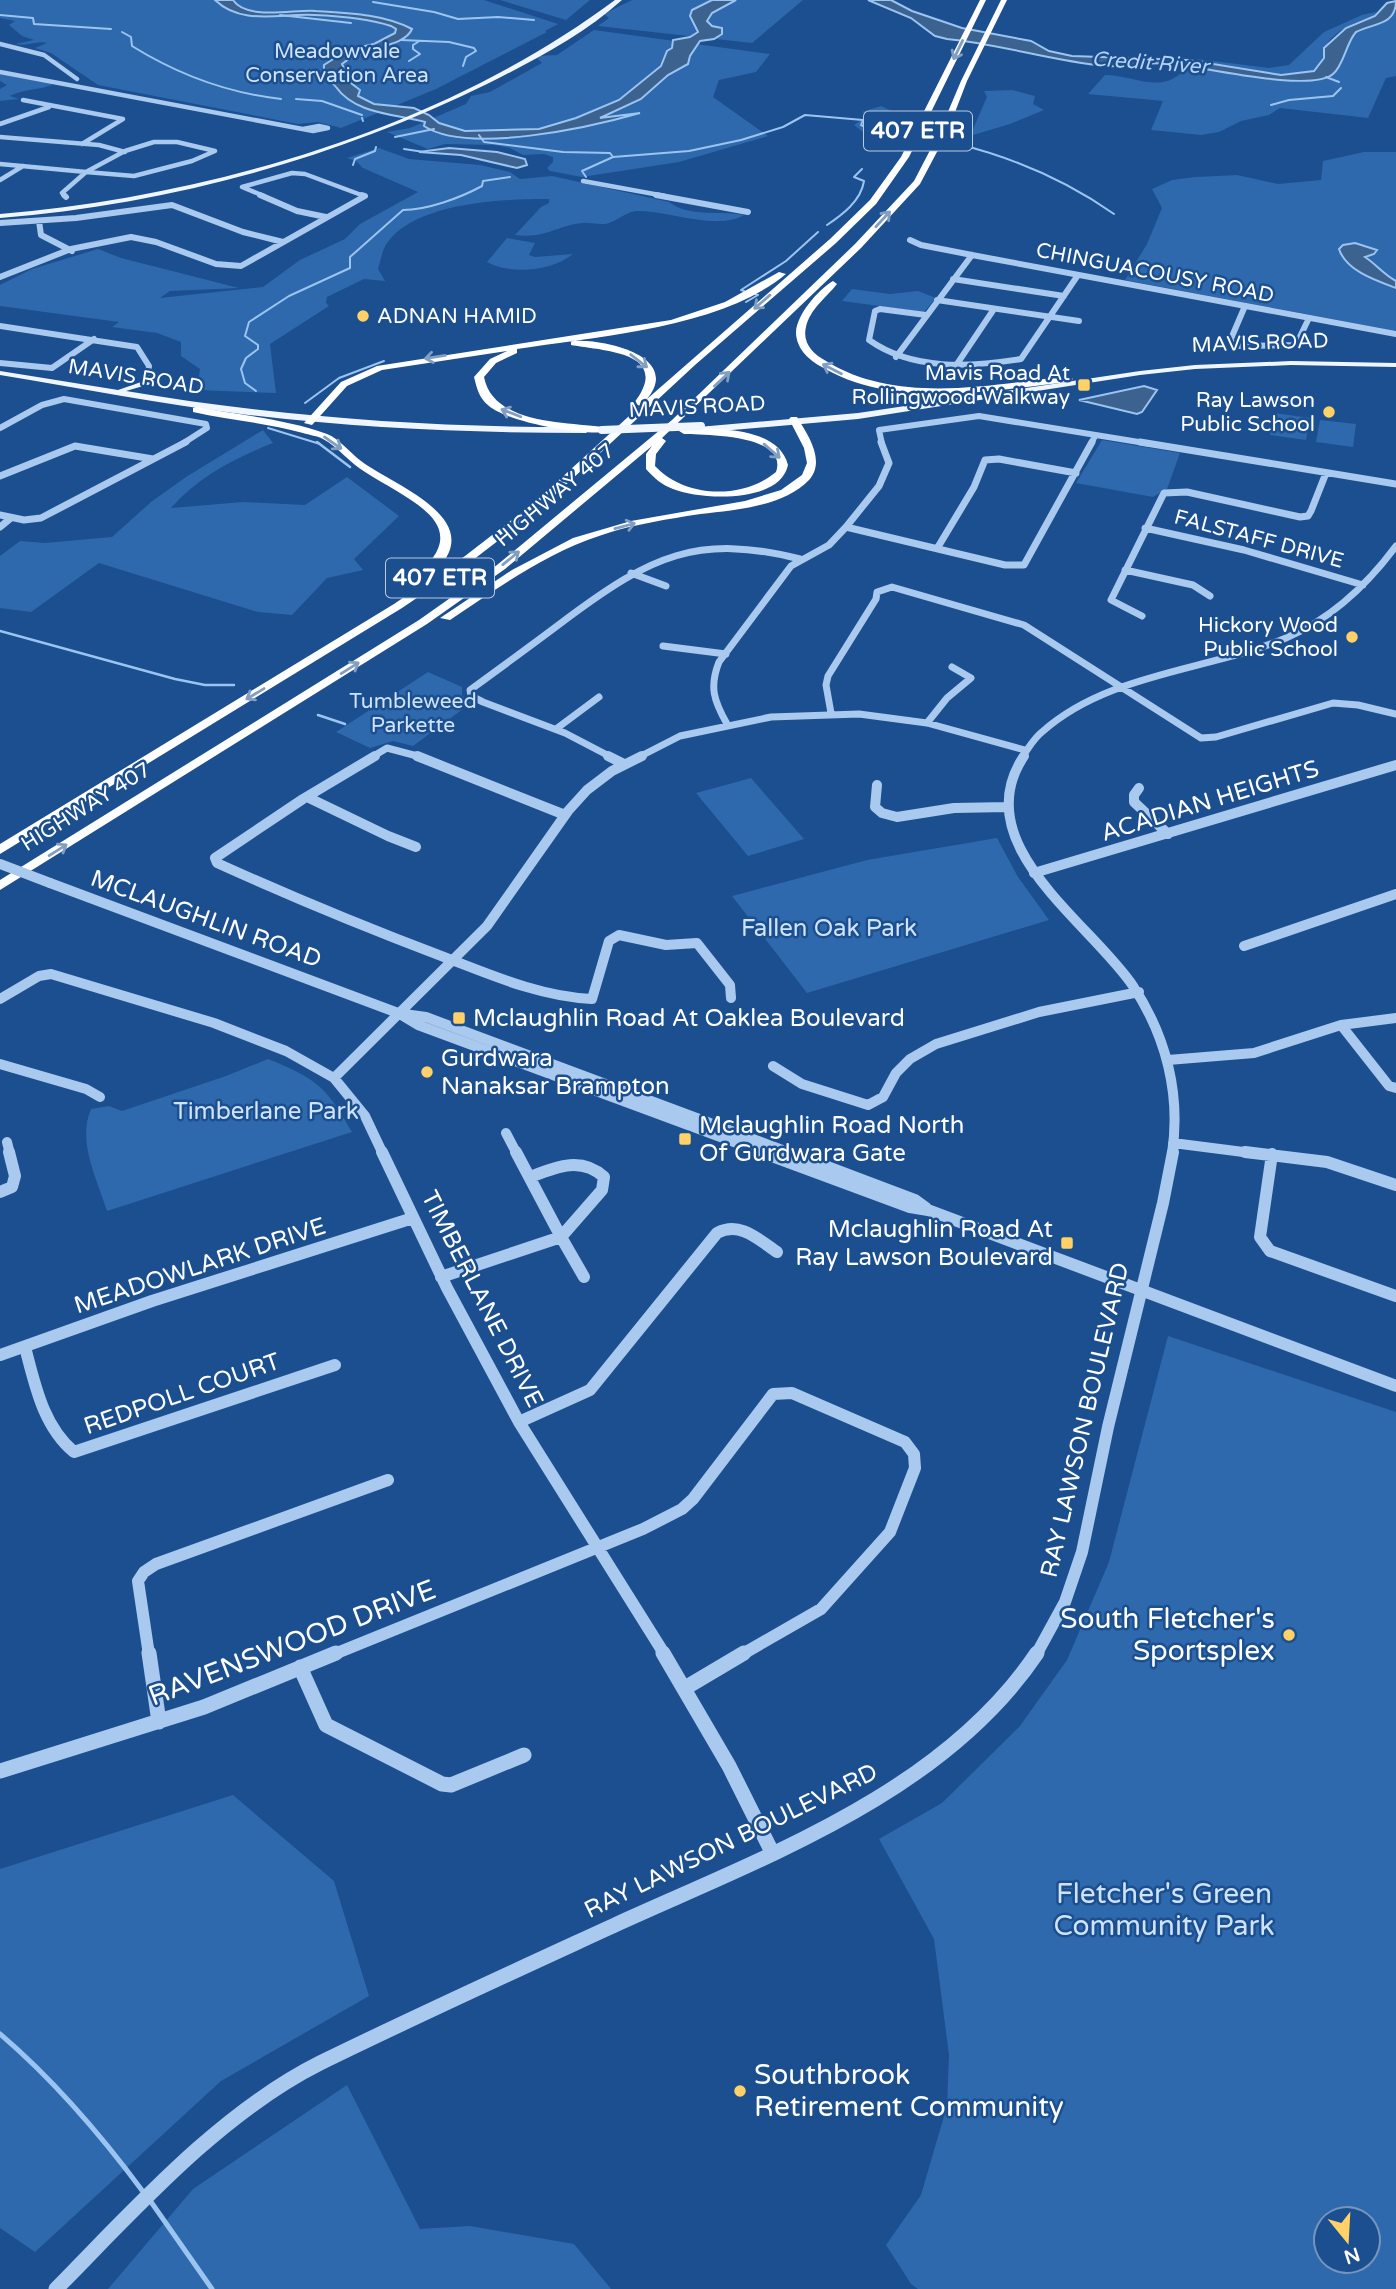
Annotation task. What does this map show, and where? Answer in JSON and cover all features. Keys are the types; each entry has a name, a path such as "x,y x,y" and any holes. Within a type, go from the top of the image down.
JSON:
{"highway":[{"name":"HIGHWAY 407","path":"0,850 294,671 469,558 539,504 625,424 833,241 890,181 905,157 982,0"},
{"name":"HIGHWAY 407","path":"0,886 375,653 501,566 675,422 858,246 917,182 943,133 964,81 1004,0"},
{"path":"310,421 344,384 380,368 672,321 704,313 747,295 833,241"},
{"path":"858,246 835,282 808,312 802,323 801,341 818,362 863,381 924,390 971,389 1068,379"},
{"path":"599,432 531,420 503,411 481,391 479,377 493,361 513,351 537,346 571,343 619,349 646,365 652,379 648,392 628,414 625,424"},
{"path":"192,408 287,426 327,437 357,463 415,498 441,521 447,538 445,553 429,572 312,653 294,671"},
{"path":"375,653 434,626 561,548 639,522 745,503 793,487 804,479 811,467 810,452 795,421"},
{"path":"675,422 674,429 651,454 650,467 662,482 680,489 717,494 758,488 781,473 783,465 780,455 757,440 721,433 684,431"}],"main road":[{"path":"436,103 513,63 610,0"},
{"path":"0,214 74,210 185,192 260,171 388,123 522,63 619,0"},
{"name":"MAVIS ROAD","path":"599,432 795,421 1169,365 1251,358 1396,359"},
{"name":"MAVIS ROAD","path":"0,380 192,408 310,421 475,433 599,432 684,431 896,411 1195,367 1291,363 1396,365"},
{"name":"MAVIS ROAD","path":"0,373 192,408"},
{"path":"110,391 126,390 147,382"}],"street":[{"path":"2,44 44,55 77,79"},
{"path":"0,72 303,129"},
{"path":"23,100 123,119 82,144"},
{"path":"0,124 52,106"},
{"path":"0,137 82,144 125,152"},
{"path":"0,164 88,170 134,176 200,159 215,150 167,141 125,152 103,160 88,170 62,193 66,197"},
{"path":"0,180 23,166"},
{"path":"0,277 37,261 72,251 141,237 190,256 233,267 243,266 365,196 300,172 242,187 297,211 326,217"},
{"path":"583,181 748,212"},
{"path":"0,223 40,221 172,205 243,232 283,242"},
{"path":"40,221 39,233 72,251"},
{"name":"CHINGUACOUSY ROAD","path":"910,240 921,245 972,255 1396,334"},
{"path":"896,357 972,255"},
{"path":"0,269 11,272"},
{"path":"926,315 887,309 876,312 869,340 880,351 896,357 957,364 1021,359 1078,275"},
{"path":"953,279 1064,296"},
{"path":"937,300 1079,321"},
{"path":"1245,306 1230,341 1237,346 1296,345 1310,318"},
{"path":"957,364 994,309"},
{"path":"2,328 139,348 149,366 147,382"},
{"path":"0,363 52,369 94,340"},
{"path":"0,428 58,399 206,424 207,428 192,439 41,518 27,520 0,515"},
{"path":"727,724 710,692 712,679 726,654 792,566 800,559 829,545 846,527 886,473 889,463 878,435 879,430 970,416 1396,484"},
{"path":"846,527 1005,565 1024,565 1095,436"},
{"path":"0,477 75,446 153,459"},
{"path":"938,547 974,487 985,460 999,459 1076,473"},
{"path":"1142,616 1111,600 1160,498 1168,491 1187,492 1289,516 1308,516 1326,473"},
{"path":"0,527 11,518"},
{"name":"FALSTAFF DRIVE","path":"1145,528 1244,550 1363,585"},
{"name":"RAY LAWSON BOULEVARD","path":"56,2289 113,2230 228,2121 279,2084 470,1990 856,1812 900,1786 943,1755 977,1724 1026,1671 1068,1593 1086,1536 1095,1481 1140,1291 1166,1196 1176,1120 1173,1081 1168,1060 1139,992 1034,873 1017,843 1007,795 1025,750 1043,731 1073,708 1121,688 1223,660 1285,638 1326,616 1363,585 1396,546"},
{"path":"624,764 555,729 483,702 471,696 470,690 631,573 663,558 709,548 744,548 800,559"},
{"path":"1125,570 1193,585 1210,596"},
{"path":"631,573 666,586"},
{"path":"831,713 826,685 828,676 876,599 877,592 892,587 1024,625 1202,738 1216,737 1333,703 1358,705 1396,714"},
{"path":"663,646 726,654"},
{"path":"927,723 947,698 971,678 951,667"},
{"path":"555,729 599,697"},
{"path":"334,1078 487,926 565,815 587,790 624,764 680,736 727,724 771,717 831,713 882,715 927,723 1025,750"},
{"path":"565,815 396,748 380,751 222,850 215,858 217,863 348,921 531,988 586,1001 592,999 596,992 595,986 609,941 614,937 619,935 666,945 692,942 702,946 730,985 731,998"},
{"name":"ACADIAN HEIGHTS","path":"1034,873 1396,765"},
{"path":"877,785 875,807 881,813 897,817 954,808 1008,807"},
{"path":"1139,788 1134,795 1134,802 1168,834"},
{"path":"307,797 390,839 416,847"},
{"name":"MCLAUGHLIN ROAD","path":"0,864 398,1013 426,1017 606,1083 903,1196 928,1210 1396,1386"},
{"path":"1244,946 1396,894"},
{"name":"TIMBERLANE DRIVE","path":"0,999 39,976 51,974 214,1023 286,1051 334,1078 365,1116 441,1277 519,1422 685,1688 772,1853"},
{"path":"773,1066 802,1084 868,1105 883,1097 896,1073 910,1059 936,1044 1040,1012 1139,992"},
{"path":"1168,1060 1254,1053 1341,1025 1396,1018"},
{"path":"1341,1025 1389,1086 1396,1088"},
{"path":"0,1064 86,1089 100,1097"},
{"path":"506,1133 584,1277"},
{"path":"0,1192 12,1187 15,1176 7,1142"},
{"path":"1172,1143 1327,1162 1396,1185"},
{"path":"1272,1154 1260,1237 1262,1242 1270,1251 1396,1296"},
{"path":"441,1277 561,1237 602,1190 604,1177 589,1165 577,1162 530,1177"},
{"name":"MEADOWLARK DRIVE","path":"0,1355 152,1301 413,1218"},
{"path":"519,1422 590,1391 717,1233 724,1228 738,1227 777,1252"},
{"name":"REDPOLL COURT","path":"25,1347 40,1403 66,1448 74,1452 335,1365"},
{"name":"RAVENSWOOD DRIVE","path":"0,1771 204,1707 598,1550 643,1529 687,1504 774,1394 793,1393 905,1442 914,1454 915,1468 890,1532 821,1609 685,1688"},
{"path":"159,1722 138,1581 144,1572 156,1564 388,1480"},
{"path":"300,1667 326,1725 442,1784 451,1785 524,1755"}],"green space":[{"name":"Meadowvale Conservation Area","path":"0,0 484,0 558,24 436,89 341,128 318,122 298,124 98,85 51,53 35,48 47,43 15,44 34,40 22,36 9,25 15,21 0,18"},
{"path":"500,0 590,0 566,20"},
{"path":"632,0 803,0 752,43 598,26 609,18 604,14"},
{"path":"1396,11 1396,76 1386,78 1368,118 1280,108 1269,115 1241,121 1219,132 1201,135 1151,130 1163,101 1088,94 1105,75 1159,82 1179,75 1188,66 1279,80 1326,77 1356,32 1391,18"},
{"path":"1376,12 1375,16 1334,36 1325,47 1319,67 1310,73 1281,76 1263,74 1197,59 1269,68 1289,65 1324,32 1362,15"},
{"name":"Meadowvale Conservation Area","path":"594,30 770,54 756,72 719,80 713,97 768,136 679,162 582,177 550,171 547,168 553,162 553,157 544,154 523,155 510,148 495,145 445,144 428,149 387,132 410,128 466,104 471,96 490,92 542,63 538,59 540,56 557,55"},
{"path":"0,73 56,83 10,96 19,99 0,101 0,89 7,85 0,81"},
{"path":"1012,90 1035,96 1033,104 1044,110 970,136 987,97 984,91"},
{"path":"881,106 900,115 889,139 863,132 854,125 868,115 862,112"},
{"path":"379,148 409,159 480,165 510,172 520,179 552,176 669,202 695,212 744,215 733,219 707,221 635,211 606,224 583,223 526,236 515,235 541,207 549,203 549,199 486,202 439,211 400,229 387,243 378,269 385,281 364,279 327,297 326,303 329,306 270,344 276,393 197,390 200,369 181,356 181,342 157,333 112,327 119,322 0,306 0,285 32,269 98,249 121,258 239,288 170,291 160,298 263,287 300,260 345,239 360,224 418,192 363,168 356,161 347,158"},
{"path":"1364,152 1396,152 1396,331 1125,280 1147,244 1162,208 1152,189 1172,180 1196,177 1237,175 1278,184 1321,180 1323,161"},
{"path":"507,238 535,243 529,255 535,257 573,254 554,264 531,269 508,269 487,262"},
{"path":"852,289 890,294 918,291 936,298 924,312 842,301"},
{"path":"1274,413 1310,418 1306,440 1270,435"},
{"path":"1320,420 1356,424 1353,447 1316,442"},
{"path":"263,430 273,443 218,470 193,487 171,508 243,502 305,505 347,477 399,516 354,559 363,570 327,578 292,615 258,612 99,563 31,612 0,608 0,556 20,541 45,543 112,537 151,502 186,477"},
{"path":"1102,440 1180,453 1167,489 1153,497 1076,483"},
{"name":"Tumbleweed Parkette","path":"428,672 462,687 462,695 471,703 413,746 393,741 370,748 336,732"},
{"path":"751,778 804,839 748,856 696,793"},
{"name":"Fallen Oak Park","path":"997,838 1018,877 1049,920 807,993 732,896 867,860"},
{"name":"Timberlane Park","path":"268,1059 298,1072 319,1086 335,1104 352,1132 107,1211 87,1147 87,1121 91,1109 109,1106 122,1111"},
{"name":"Fletcher's Green Community Park","path":"1168,1336 1396,1412 1396,2289 918,2289 911,2284 886,2245 921,2195 947,2106 949,2055 934,1939 879,1839 942,1803 1020,1726 1067,1660 1109,1562"},
{"path":"233,1795 334,1881 369,1996 221,2081 35,2252 0,2228 0,1869"},
{"path":"347,2085 420,2229 470,2226 574,2244 611,2289 108,2289 193,2189"}],"water":[{"path":"215,0 233,0 249,10 260,12 316,11 365,15 390,20 412,29 392,44 361,53 342,64 351,83 360,90 358,96 374,104 414,108 439,123 465,131 539,129 576,118 619,100 661,66 667,51 672,48 673,40 690,37 698,32 690,16 692,10 712,0 736,0 712,13 707,21 712,26 722,28 722,34 714,39 700,41 688,64 668,75 641,99 600,118 640,113 530,136 469,138 444,134 424,126 425,122 365,108 344,96 326,75 324,65 347,50 374,44 395,33 396,29 391,26 363,19 333,16 249,16 226,8"},
{"name":"Credit River","path":"868,0 891,0 912,11 962,28 1031,41 1049,51 1072,56 1188,60 1281,75 1314,71 1324,58 1324,48 1346,28 1375,16 1387,3 1396,1 1395,9 1388,19 1356,32 1333,74 1321,79 1303,81 1256,77 1165,63 1105,66 947,39 935,36 911,18"},
{"path":"449,148 497,152 525,159 527,165 517,168 461,155 419,152"},
{"path":"1355,243 1377,250 1365,257 1396,281 1396,288 1363,274 1348,263 1339,249 1343,245"},
{"path":"1144,386 1157,390 1142,412 1137,414 1079,400"}],"waterway":[{"path":"373,2 434,12 458,19 498,17 534,20"},
{"path":"0,15 33,18 34,24 111,29"},
{"path":"280,15 351,23"},
{"path":"122,32 131,37 132,46 185,73 222,87 281,99"},
{"path":"401,40 449,42 474,48 476,51 466,57 463,66"},
{"path":"409,61 420,54 413,49 413,45 418,42"},
{"path":"1326,77 1339,82"},
{"path":"1271,105 1289,100 1333,96 1341,88"},
{"path":"296,99 322,101 362,115"},
{"path":"613,157 689,151 741,140 783,127 805,115 863,120 861,125 891,138"},
{"path":"395,137 434,129"},
{"path":"479,135 484,142 563,152 610,153 613,157"},
{"path":"884,136 886,147"},
{"path":"958,144 1039,172 1078,191 1114,214"},
{"path":"353,165 355,159 375,151 376,147"},
{"path":"404,149 424,152"},
{"path":"586,177 582,171 613,157"},
{"path":"827,225 845,212 859,195 864,181 854,177 862,169"},
{"path":"256,391 245,383 241,369 246,358 258,349 258,345 245,336 249,322 289,296 350,268 350,257 403,210 443,202 482,186 483,181 510,177"},
{"path":"744,291 741,290 786,261 818,232"},
{"path":"746,302 758,295 755,294"},
{"path":"305,403 339,378 384,361"},
{"path":"268,428 319,444"},
{"path":"319,444 350,467"},
{"path":"0,631 175,679 205,685 234,685"},
{"path":"318,715 345,724"},
{"path":"0,2034 76,2109 144,2193"},
{"path":"149,2199 212,2289"}],"place":[{"name":"ADNAN HAMID","path":"363,316"},
{"name":"Mavis Road At Rollingwood Walkway","path":"1084,385"},
{"name":"Ray Lawson Public School","path":"1329,412"},
{"name":"Hickory Wood Public School","path":"1352,637"},
{"name":"Mclaughlin Road At Oaklea Boulevard","path":"459,1018"},
{"name":"Gurdwara Nanaksar Brampton","path":"427,1072"},
{"name":"Mclaughlin Road North Of Gurdwara Gate","path":"685,1139"},
{"name":"Mclaughlin Road At Ray Lawson Boulevard","path":"1067,1243"},
{"name":"South Fletcher's Sportsplex","path":"1289,1635"},
{"name":"Southbrook Retirement Community","path":"740,2091"}]}
